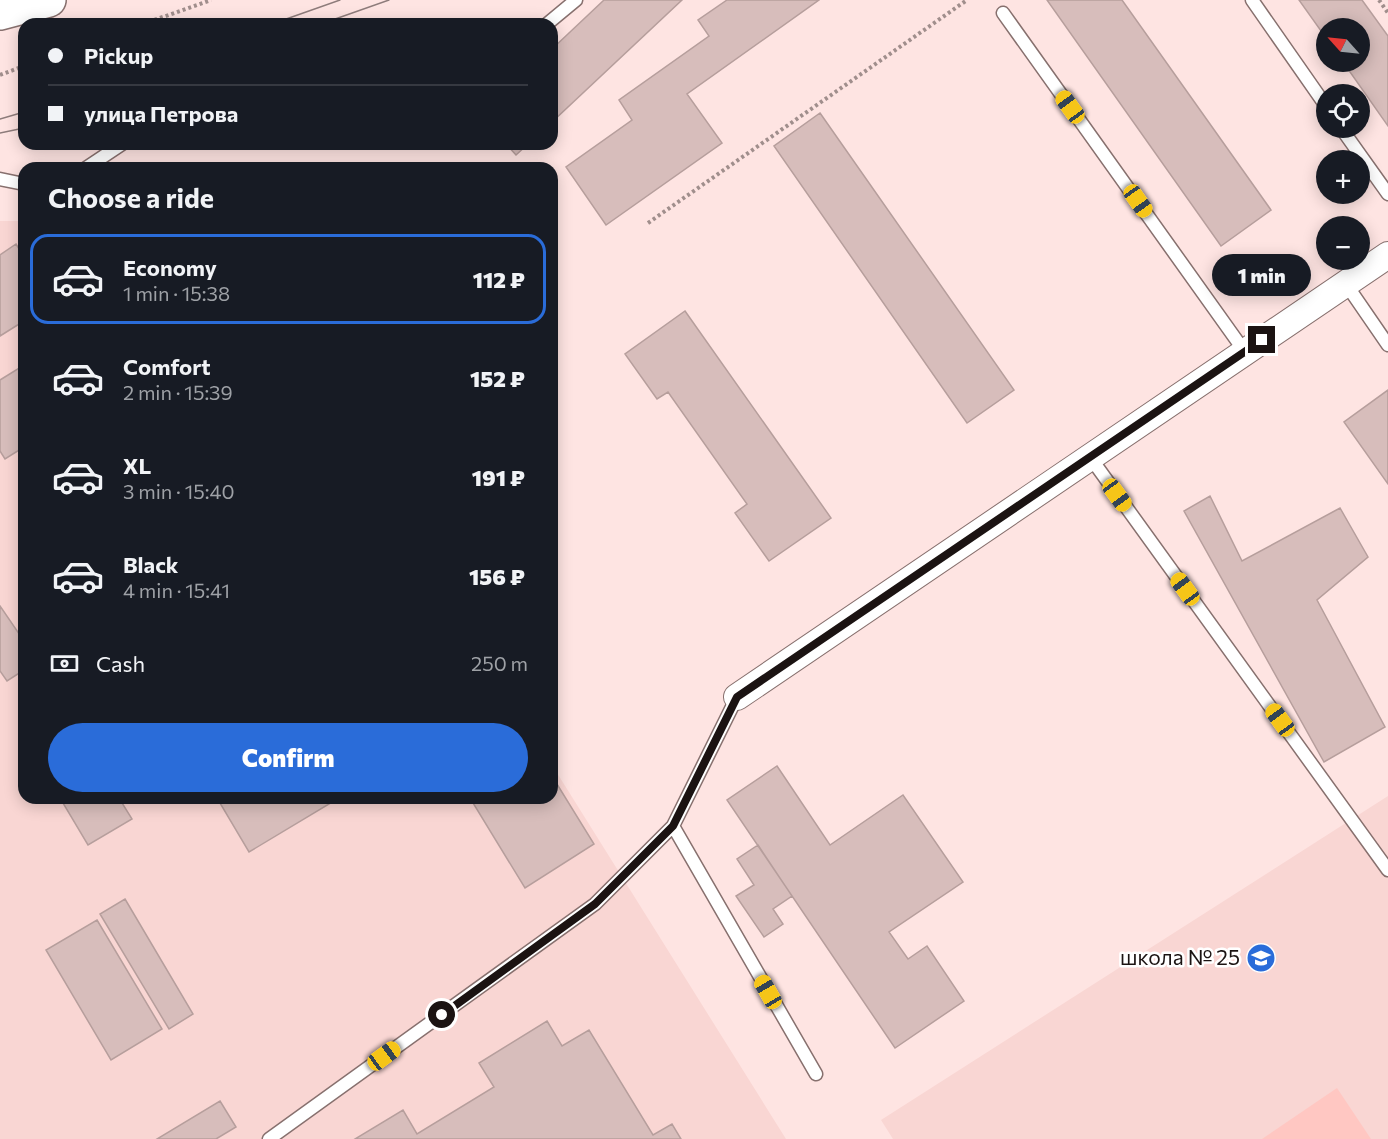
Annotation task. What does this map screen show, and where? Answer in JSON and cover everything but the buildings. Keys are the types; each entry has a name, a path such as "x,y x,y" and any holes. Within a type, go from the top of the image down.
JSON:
{"main road":[{"path":"0,14 49,0"}],"street":[{"path":"737,697 1388,255"}],"lane":[{"path":"554,18 576,0"},
{"path":"1252,0 1316,92"},
{"path":"1003,13 1245,352"},
{"path":"1348,138 1388,195"},
{"path":"96,162 113,150"},
{"path":"0,179 18,183"},
{"path":"1346,284 1388,345"},
{"path":"1090,458 1388,870"},
{"path":"269,1139 595,904 673,826 737,697"},
{"path":"673,826 816,1074"}],"path":[{"path":"160,18 211,0"},
{"path":"648,223 967,0"},
{"path":"1379,0 1388,13"},
{"path":"0,75 18,68"}],"shaded area":[{"path":"0,221 18,221 18,804 558,804 558,775 786,1139 0,1139"},
{"name":"школа № 25","path":"1388,796 1388,1139 893,1139 881,1120"},
{"path":"1337,1088 1371,1139 1262,1139"}],"tram line":[{"path":"289,18 340,0"},
{"path":"338,18 389,0"},
{"path":"0,119 18,114"},
{"path":"0,133 18,129"}],"place":[{"name":"школа № 25","path":"1261,958"}],"route":[{"path":"442,1015 595,904 673,826 737,697 1262,340"}]}
